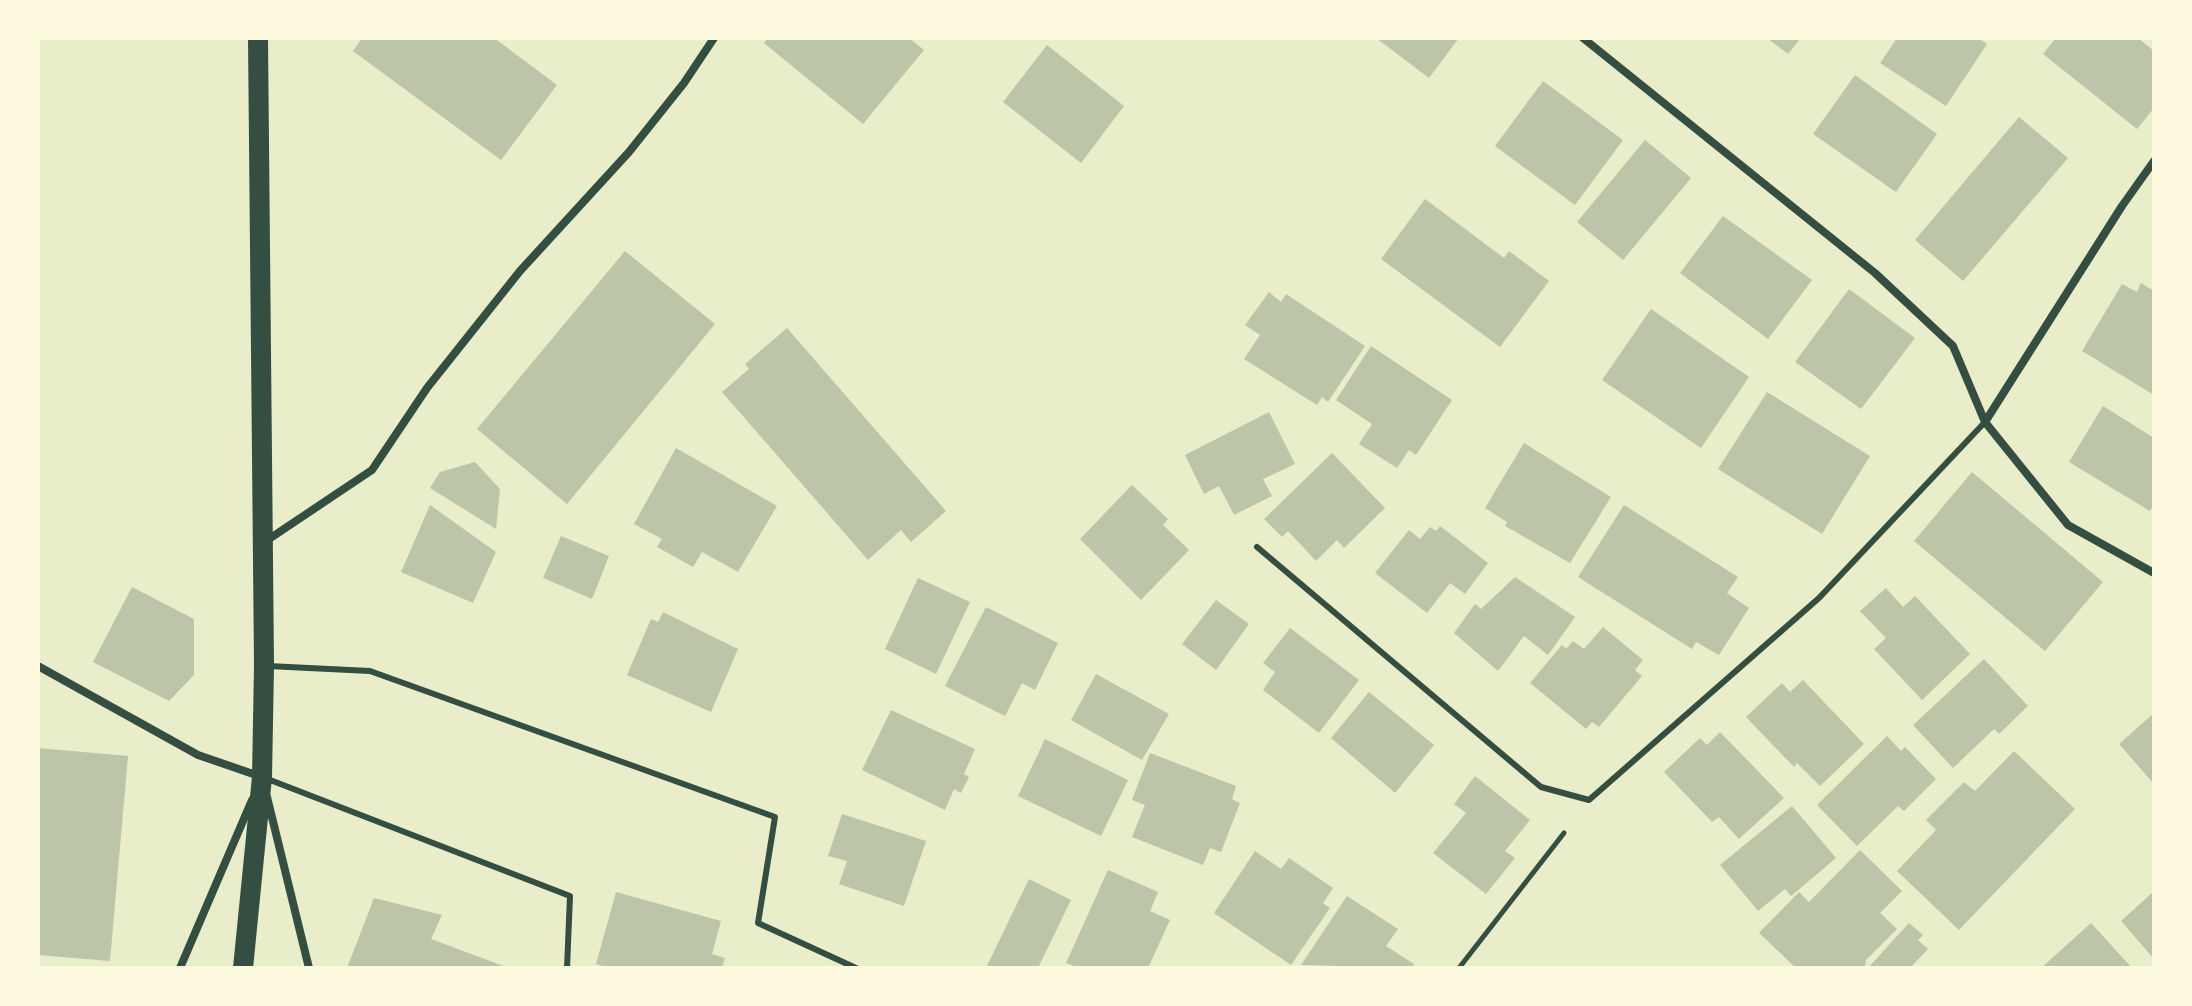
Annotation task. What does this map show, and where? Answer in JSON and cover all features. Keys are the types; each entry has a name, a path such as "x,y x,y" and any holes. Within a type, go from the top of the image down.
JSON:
{"main road":[{"path":"243,968 262,777 264,666 258,38"}],"street":[{"path":"263,542 372,470 427,388 520,271 629,152 684,83 714,38"},
{"path":"1583,38 1875,273 1953,346 1985,422 2068,525 2154,573"},
{"path":"1985,422 2122,206 2154,161"},
{"path":"38,666 198,755 262,777"},
{"path":"180,968 262,777"},
{"path":"262,777 309,968"}],"lane":[{"path":"1257,547 1541,787 1589,800 1819,598 1985,422"},
{"path":"264,666 370,671 775,817 758,923 856,968"},
{"path":"262,777 570,896 567,968"}],"path":[{"path":"1459,968 1589,800"}],"building":[{"path":"362,38 494,38 557,85 501,160 353,51"},
{"path":"768,38 909,38 924,50 863,124 764,43"},
{"path":"1376,38 1459,38 1429,78"},
{"path":"1767,38 1801,38 1788,54"},
{"path":"1897,38 1978,38 1987,44 1946,106 1880,63"},
{"path":"2056,38 2138,38 2154,51 2154,108 2137,129 2043,54"},
{"path":"1047,45 1124,106 1081,163 1003,102"},
{"path":"1855,75 1937,134 1896,192 1813,134"},
{"path":"1543,81 1623,140 1575,205 1495,146"},
{"path":"2019,117 2068,158 1963,281 1915,240"},
{"path":"1645,140 1691,178 1623,260 1577,222"},
{"path":"1425,199 1504,258 1509,251 1549,281 1500,347 1381,259"},
{"path":"1723,216 1812,280 1768,339 1680,273"},
{"path":"625,251 715,324 567,504 477,429"},
{"path":"2141,283 2154,291 2154,395 2082,351 2122,284 2137,292"},
{"path":"1849,289 1915,338 1861,409 1795,362"},
{"path":"1269,292 1281,302 1286,294 1365,346 1328,402 1322,397 1317,405 1244,359 1260,335 1245,325"},
{"path":"1651,309 1749,377 1701,448 1602,380"},
{"path":"787,328 946,511 911,542 901,530 868,560 722,392 749,369 745,364"},
{"path":"1371,346 1452,400 1416,455 1409,450 1397,468 1359,444 1372,424 1336,400"},
{"path":"1767,392 1870,456 1822,534 1718,469"},
{"path":"2103,406 2154,438 2154,504 2150,511 2069,462"},
{"path":"1269,412 1295,464 1263,479 1272,496 1234,515 1219,486 1204,494 1185,455"},
{"path":"1524,443 1611,497 1570,563 1505,526 1507,522 1485,508"},
{"path":"676,448 777,506 738,572 702,552 693,567 657,547 662,539 634,524"},
{"path":"1332,453 1385,508 1344,548 1337,540 1316,561 1288,531 1282,537 1264,519"},
{"path":"475,462 500,489 496,529 430,488 440,472"},
{"path":"1972,472 2103,582 2045,651 1914,541"},
{"path":"1132,485 1168,519 1163,525 1189,550 1141,600 1080,539"},
{"path":"430,505 496,552 473,603 401,572"},
{"path":"1624,505 1738,577 1727,593 1749,608 1719,655 1696,642 1692,649 1578,577"},
{"path":"1440,526 1488,563 1465,594 1450,583 1427,613 1375,573 1409,530 1420,539 1430,527 1436,531"},
{"path":"561,536 609,556 592,599 543,578"},
{"path":"1515,577 1575,617 1548,655 1524,636 1498,671 1454,633 1475,604 1481,609"},
{"path":"918,578 970,602 936,674 885,649"},
{"path":"132,587 194,619 194,675 169,701 93,662"},
{"path":"1886,588 1903,607 1915,596 1970,654 1922,700 1874,649 1886,638 1860,611"},
{"path":"1216,600 1249,624 1216,670 1182,644"},
{"path":"986,607 1058,643 1035,690 1022,683 1005,716 945,686"},
{"path":"663,612 738,649 711,712 627,675 651,619 658,622"},
{"path":"1603,627 1643,660 1635,670 1642,676 1599,727 1592,722 1586,729 1530,683 1562,645 1566,649 1573,641 1584,649"},
{"path":"1290,628 1359,680 1319,733 1263,690 1275,672 1263,663"},
{"path":"1984,659 2028,706 1999,734 1994,729 1953,768 1913,725"},
{"path":"1096,674 1169,714 1142,760 1071,720"},
{"path":"1803,680 1864,744 1820,786 1797,763 1794,767 1746,717 1782,683 1790,692"},
{"path":"1369,692 1434,745 1395,793 1331,738"},
{"path":"891,710 975,749 964,774 969,777 961,793 954,789 945,810 862,770"},
{"path":"2154,713 2154,784 2119,744"},
{"path":"1720,732 1784,798 1739,839 1719,817 1712,822 1664,772 1700,738 1707,745"},
{"path":"1887,736 1901,751 1905,747 1936,779 1904,811 1898,806 1857,846 1817,805"},
{"path":"1045,739 1128,780 1101,836 1018,796"},
{"path":"38,748 128,756 110,961 38,955"},
{"path":"2014,751 2075,809 1959,930 1897,871 1936,830 1926,820 1964,782 1975,791"},
{"path":"1150,753 1236,786 1232,799 1240,803 1221,852 1210,848 1203,865 1132,837 1145,805 1132,800"},
{"path":"1475,776 1530,820 1505,851 1515,858 1486,894 1433,853 1466,813 1454,804"},
{"path":"1792,806 1836,858 1791,896 1785,889 1758,911 1720,865"},
{"path":"842,814 926,841 904,906 839,884 847,861 828,856"},
{"path":"1860,850 1902,891 1880,913 1897,929 1866,960 1865,968 1796,968 1759,933 1799,892 1809,902"},
{"path":"1255,851 1281,869 1289,858 1333,888 1323,903 1330,908 1291,965 1214,913"},
{"path":"1108,870 1158,892 1150,911 1170,920 1148,968 1078,968 1066,963"},
{"path":"1029,879 1071,900 1038,968 986,968"},
{"path":"2154,891 2154,959 2121,921"},
{"path":"616,892 721,921 712,954 725,958 722,968 609,968 596,964"},
{"path":"1347,896 1398,929 1386,946 1414,964 1412,968 1301,965"},
{"path":"374,898 442,915 431,939 509,968 347,968"},
{"path":"1909,923 1923,935 1918,940 1928,949 1910,968 1868,968"},
{"path":"2091,923 2132,968 2041,968"}]}
